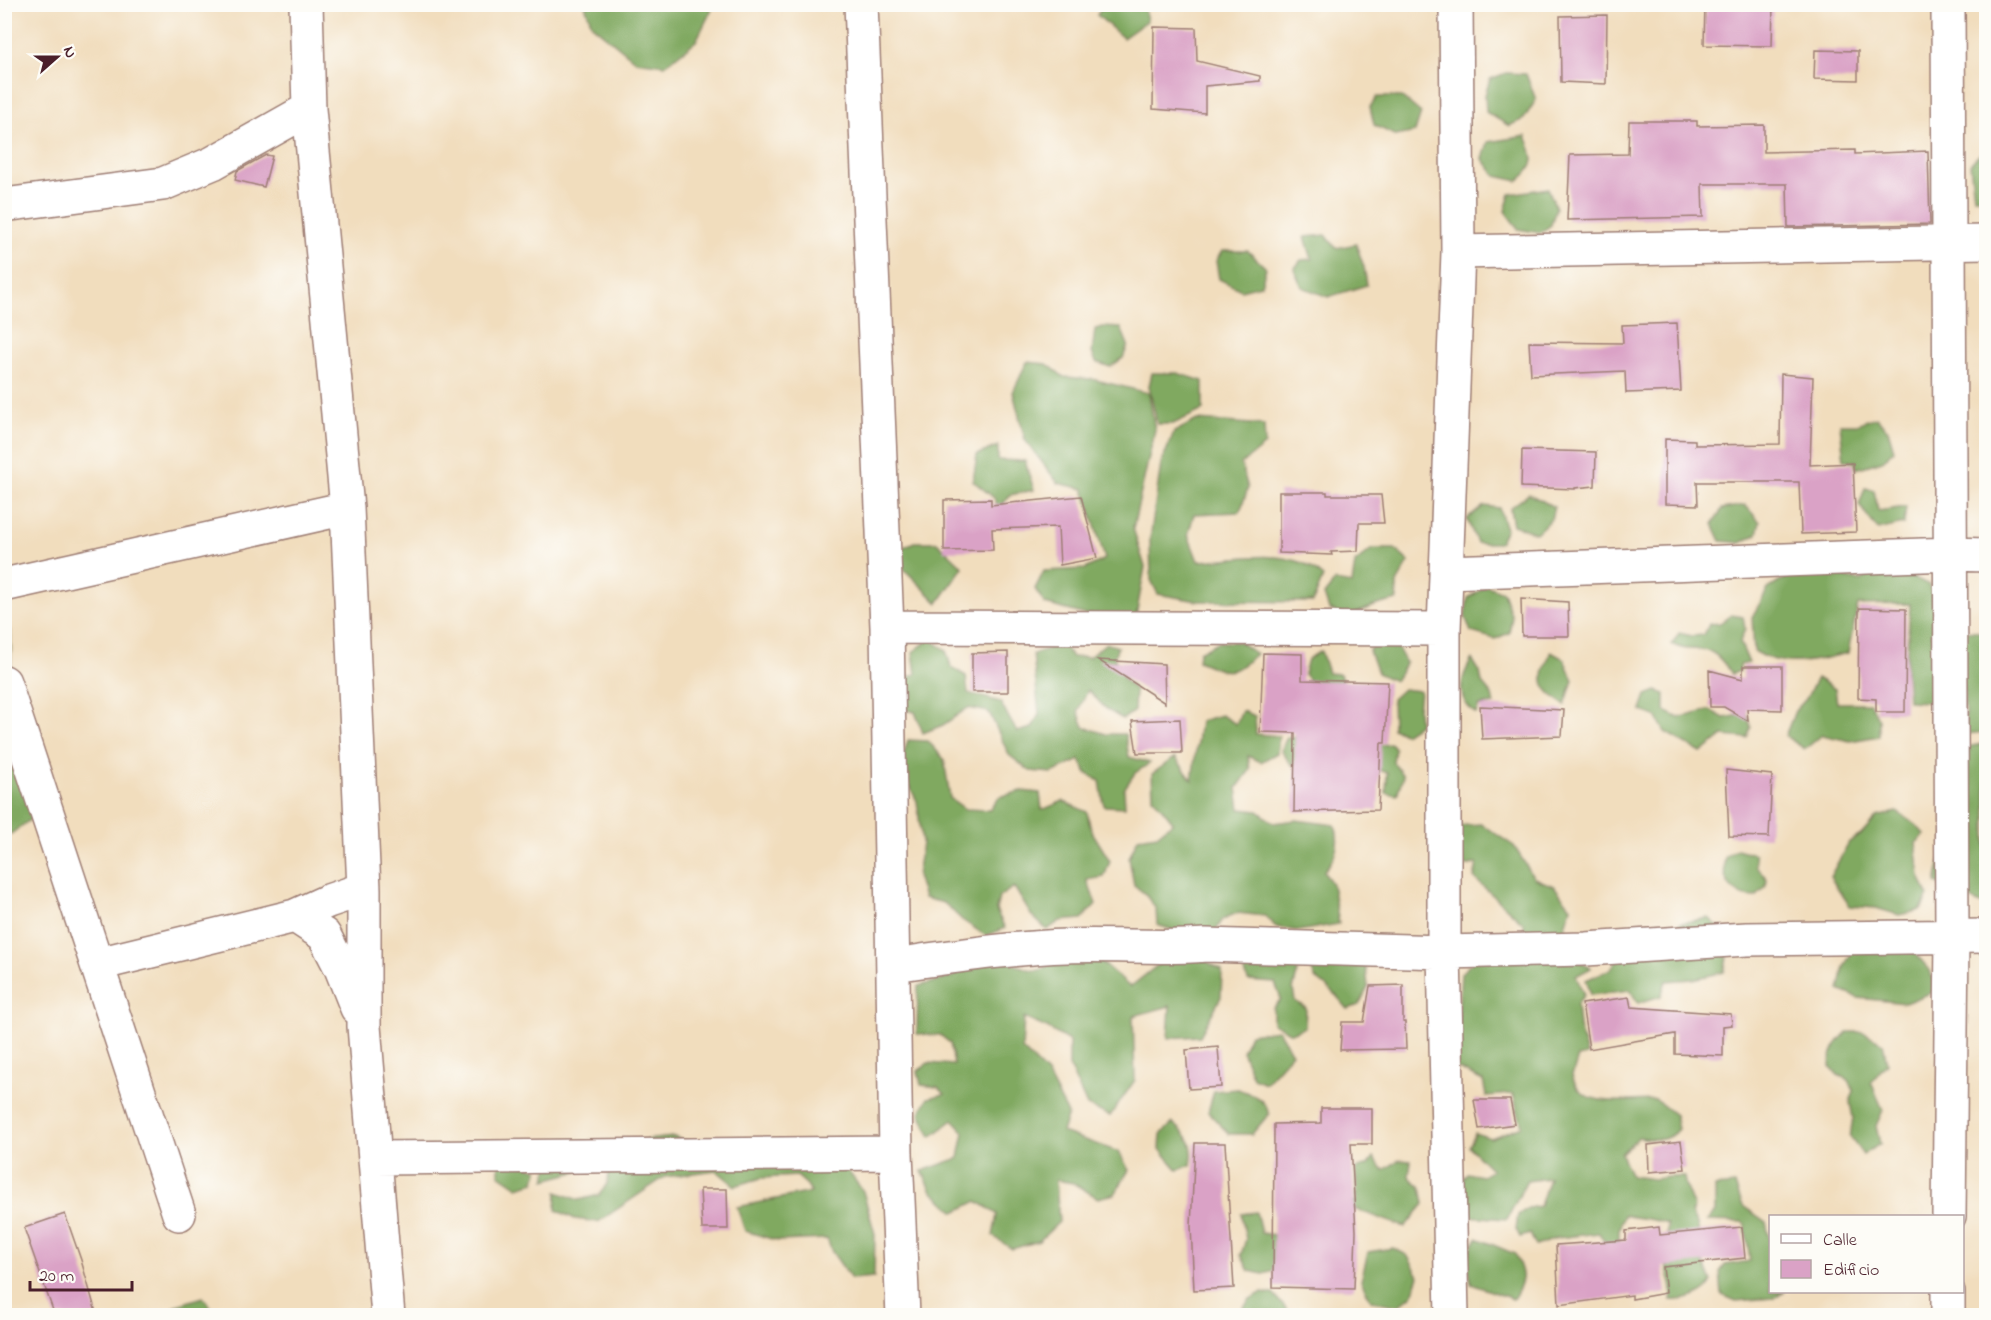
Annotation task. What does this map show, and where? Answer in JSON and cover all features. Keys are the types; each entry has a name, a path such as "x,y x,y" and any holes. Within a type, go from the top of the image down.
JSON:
{"street":[{"path":"306,4 309,109 347,508 364,889 364,1026 388,1316"},
{"path":"861,4 887,627 896,1153 903,1316"},
{"path":"1452,1316 1444,951 1444,629 1458,252 1456,4"},
{"path":"1948,4 1952,938 1949,1215"},
{"path":"4,205 163,184 213,163 309,109"},
{"path":"1458,252 1986,242"},
{"path":"4,585 347,508"},
{"path":"1446,572 1951,554 1986,555"},
{"path":"887,627 1444,629"},
{"path":"4,682 179,1214"},
{"path":"98,963 295,916 328,901 364,889"},
{"path":"295,916 324,935 341,968 364,1026"},
{"path":"893,965 1010,950 1107,945 1173,948 1206,945 1444,951 1587,949 1747,939 1986,936"},
{"path":"376,1158 896,1153"},
{"path":"1948,1293 1948,1316"}],"green space":[{"path":"585,4 714,5 696,41 665,65 636,61 592,25"},
{"path":"1104,5 1144,5 1147,21 1123,38 1097,15"},
{"path":"1506,73 1526,74 1536,100 1524,119 1509,126 1486,112 1485,95 1490,79"},
{"path":"1377,97 1402,97 1421,113 1415,132 1396,136 1374,125 1370,107"},
{"path":"1526,136 1533,156 1529,171 1518,181 1496,176 1483,159 1488,142"},
{"path":"1986,148 1986,198 1974,197 1970,164"},
{"path":"1548,188 1556,208 1551,225 1540,233 1518,229 1505,211 1510,194"},
{"path":"1326,235 1336,248 1356,244 1367,285 1328,297 1302,287 1294,269 1301,260 1312,259 1305,237"},
{"path":"1222,251 1248,251 1266,268 1261,285 1241,290 1219,279 1216,261"},
{"path":"1121,328 1128,345 1123,358 1110,367 1096,362 1092,353 1095,329"},
{"path":"1027,362 1047,364 1064,377 1092,379 1149,393 1155,430 1133,528 1145,567 1136,616 1086,615 1045,604 1035,589 1044,571 1085,569 1105,559 1084,489 1058,483 1025,440 1013,392"},
{"path":"1152,373 1177,373 1203,381 1203,410 1173,424 1157,424 1149,386"},
{"path":"1876,417 1888,430 1894,450 1882,461 1856,469 1855,461 1844,460 1840,424 1856,424"},
{"path":"1197,420 1264,425 1265,445 1241,464 1248,488 1240,512 1194,514 1188,535 1198,561 1264,556 1303,563 1323,577 1313,602 1197,601 1158,594 1151,580 1150,540 1161,464 1174,432"},
{"path":"998,446 998,460 1025,461 1034,490 1010,495 999,509 994,498 973,481 977,455"},
{"path":"1865,488 1874,490 1878,511 1906,507 1904,524 1878,530 1859,505"},
{"path":"1529,494 1554,507 1551,519 1536,533 1513,525 1510,508"},
{"path":"1745,505 1760,522 1757,534 1741,543 1721,541 1713,524 1722,509"},
{"path":"1484,506 1499,508 1506,529 1499,543 1477,543 1467,519"},
{"path":"914,542 937,542 963,567 938,603 903,568 901,548"},
{"path":"1372,549 1395,549 1409,562 1397,583 1397,600 1349,616 1329,610 1324,595 1335,581 1352,584 1355,563"},
{"path":"1825,572 1860,581 1876,572 1892,579 1909,575 1929,585 1936,610 1932,635 1946,641 1942,715 1928,702 1908,701 1906,671 1910,604 1858,605 1848,653 1812,661 1788,662 1765,657 1754,651 1752,617 1768,589 1789,576"},
{"path":"1487,586 1503,592 1512,617 1509,633 1495,639 1471,632 1465,616 1468,598"},
{"path":"4,611 11,636 11,664 17,721 35,816 11,834 4,831"},
{"path":"1731,615 1743,617 1745,629 1740,642 1749,663 1740,665 1740,671 1732,674 1711,652 1672,644 1679,633 1692,636 1704,635 1709,624 1720,623"},
{"path":"1961,630 1977,631 1986,637 1986,732 1966,734"},
{"path":"930,639 946,650 951,667 966,676 968,693 1000,702 1017,732 1032,728 1039,714 1033,654 1062,644 1072,657 1089,657 1106,643 1118,647 1114,657 1124,679 1135,690 1134,711 1123,719 1107,710 1088,690 1078,711 1084,727 1106,734 1125,734 1129,757 1150,763 1135,773 1124,789 1125,807 1104,806 1100,781 1086,773 1080,760 1052,773 1030,771 1009,755 989,712 968,708 943,725 923,733 915,712 897,708 898,681 916,674 913,652"},
{"path":"1381,639 1396,645 1406,663 1395,681 1377,673 1369,651"},
{"path":"1218,642 1240,642 1256,654 1241,666 1229,671 1198,661 1199,652"},
{"path":"1321,651 1328,673 1340,674 1342,681 1317,764 1292,765 1281,751 1287,737 1306,737 1316,689 1304,674 1308,659"},
{"path":"1551,652 1564,659 1573,680 1565,705 1550,693 1543,683 1544,670"},
{"path":"1472,659 1480,672 1482,683 1492,695 1494,704 1479,706 1476,714 1469,708 1462,695 1462,681"},
{"path":"1817,678 1835,689 1837,703 1870,703 1879,720 1879,736 1850,741 1822,735 1805,749 1785,736 1795,711 1806,699"},
{"path":"1403,689 1420,691 1419,724 1404,734 1393,728 1392,699"},
{"path":"1656,691 1665,694 1665,711 1679,718 1710,710 1724,718 1747,714 1751,728 1747,738 1723,736 1701,753 1665,732 1656,716 1641,711 1646,695"},
{"path":"1242,711 1255,716 1256,734 1279,736 1277,753 1261,762 1248,756 1250,770 1237,788 1240,809 1258,811 1274,823 1296,820 1335,825 1338,838 1336,850 1332,861 1324,871 1332,884 1339,924 1298,931 1276,927 1265,916 1237,913 1223,919 1215,932 1176,931 1157,925 1156,909 1145,894 1134,885 1129,858 1138,838 1157,835 1173,822 1153,797 1152,774 1175,757 1192,780 1200,721 1221,715 1236,724"},
{"path":"908,740 928,741 944,759 950,798 965,809 990,810 999,797 1022,791 1040,793 1042,810 1063,801 1087,812 1091,830 1110,861 1104,877 1087,880 1096,904 1082,919 1060,921 1047,930 1031,915 1014,887 999,897 996,910 1005,928 986,936 962,920 944,903 924,898 917,876 922,843 917,801 900,768"},
{"path":"1986,743 1986,902 1983,905 1936,883 1968,747"},
{"path":"1391,744 1395,749 1393,762 1403,776 1397,795 1386,793 1387,773 1369,767 1370,746"},
{"path":"1897,812 1915,824 1925,835 1916,843 1920,876 1928,895 1921,910 1899,915 1876,908 1850,906 1830,877 1849,842 1861,835 1877,817"},
{"path":"1481,824 1514,846 1534,878 1554,886 1571,907 1557,953 1572,956 1591,968 1576,976 1584,995 1577,1004 1579,1027 1587,1055 1578,1057 1572,1076 1576,1087 1588,1096 1606,1101 1656,1100 1675,1115 1678,1129 1669,1137 1649,1139 1638,1137 1621,1154 1631,1176 1654,1179 1684,1177 1694,1208 1691,1213 1700,1237 1697,1248 1712,1282 1705,1291 1694,1297 1671,1300 1672,1287 1665,1259 1667,1224 1662,1222 1624,1215 1619,1230 1619,1246 1607,1246 1599,1233 1557,1238 1536,1246 1530,1234 1520,1237 1516,1229 1518,1215 1528,1208 1540,1206 1549,1178 1527,1181 1507,1219 1467,1216 1457,1209 1458,1184 1467,1173 1482,1176 1492,1170 1469,1147 1475,1133 1491,1138 1522,1126 1513,1094 1486,1096 1483,1081 1455,1067 1461,973 1480,955 1531,951 1523,923 1474,878 1477,864 1462,866 1448,860 1449,829"},
{"path":"1737,849 1755,854 1756,866 1767,879 1766,887 1756,897 1740,894 1726,880 1725,857"},
{"path":"1709,918 1731,939 1724,972 1693,979 1666,981 1661,996 1638,1003 1630,990 1591,995 1586,980 1611,969 1633,936 1658,948 1680,923"},
{"path":"1252,938 1276,945 1278,966 1299,967 1293,989 1295,1001 1306,1008 1305,1027 1291,1033 1273,1023 1273,1008 1281,999 1275,983 1248,981 1243,965"},
{"path":"1854,948 1913,951 1930,970 1936,991 1905,1003 1858,998 1839,990 1844,967"},
{"path":"1066,952 1090,952 1130,987 1173,953 1195,955 1222,970 1221,997 1200,1036 1168,1038 1170,1006 1133,1016 1135,1080 1110,1116 1087,1106 1069,1066 1069,1041 1024,1018 1022,1049 1047,1074 1068,1114 1062,1132 1119,1152 1129,1170 1115,1194 1098,1198 1073,1183 1056,1180 1059,1222 1039,1241 1012,1249 993,1236 997,1214 977,1201 955,1212 932,1191 922,1171 959,1158 964,1132 953,1120 931,1137 920,1113 928,1098 945,1094 938,1087 921,1085 918,1071 928,1063 954,1065 950,1043 940,1035 917,1034 918,986 953,977 964,963 998,960 1041,970"},
{"path":"1355,959 1366,968 1368,987 1359,1005 1348,1009 1333,992 1315,978 1309,962"},
{"path":"1278,1030 1292,1053 1265,1083 1253,1078 1242,1051 1250,1034"},
{"path":"1847,1032 1863,1032 1883,1043 1887,1063 1871,1082 1883,1110 1876,1126 1880,1144 1863,1155 1850,1137 1853,1118 1850,1102 1854,1091 1849,1080 1838,1075 1830,1067 1834,1048"},
{"path":"1238,1089 1254,1095 1269,1114 1252,1134 1229,1134 1208,1112 1214,1091"},
{"path":"1173,1123 1187,1136 1192,1151 1191,1165 1178,1170 1160,1149 1161,1134"},
{"path":"674,1137 708,1149 836,1155 863,1191 875,1234 874,1277 851,1279 832,1252 827,1239 778,1241 745,1231 737,1207 811,1192 797,1176 761,1178 735,1186 716,1170 665,1177 598,1222 575,1219 556,1210 557,1192 579,1200 599,1195 607,1184 610,1163 545,1180 553,1149"},
{"path":"1373,1157 1384,1170 1399,1160 1411,1161 1409,1177 1421,1187 1424,1204 1405,1227 1347,1207 1357,1200 1356,1169 1368,1165"},
{"path":"499,1158 538,1169 535,1182 518,1187 499,1174"},
{"path":"1735,1185 1743,1206 1766,1222 1769,1236 1769,1293 1783,1293 1773,1298 1736,1301 1722,1295 1720,1272 1725,1265 1750,1261 1745,1225 1742,1222 1707,1221 1715,1212 1715,1187"},
{"path":"1256,1212 1261,1233 1281,1236 1275,1271 1263,1274 1249,1271 1241,1255 1246,1239 1241,1214"},
{"path":"1477,1238 1515,1254 1521,1267 1522,1282 1513,1299 1471,1284 1467,1255"},
{"path":"1393,1248 1407,1255 1419,1276 1412,1295 1398,1306 1371,1300 1361,1281 1368,1252"},
{"path":"1261,1293 1273,1294 1290,1313 1289,1315 1254,1315 1253,1312 1241,1311 1250,1299"},
{"path":"203,1297 217,1315 165,1315 177,1305"}],"building":[{"path":"1705,4 1773,4 1772,46 1704,45"},
{"path":"1607,15 1606,84 1561,82 1560,16"},
{"path":"1154,27 1196,28 1197,61 1260,76 1260,81 1205,86 1205,113 1153,109"},
{"path":"1815,50 1858,51 1858,80 1814,79"},
{"path":"1629,121 1697,121 1697,126 1764,125 1764,152 1855,150 1855,154 1928,151 1930,224 1788,227 1787,184 1702,184 1703,217 1567,220 1570,155 1628,154"},
{"path":"266,155 272,156 264,187 235,180 237,171"},
{"path":"1677,323 1681,391 1626,393 1625,371 1531,375 1529,342 1623,343 1622,325"},
{"path":"1781,374 1813,377 1810,465 1853,463 1856,532 1801,534 1799,482 1697,482 1698,505 1665,504 1665,439 1695,440 1695,445 1780,444"},
{"path":"1522,450 1596,452 1595,486 1575,489 1521,487"},
{"path":"1279,492 1381,495 1384,523 1359,523 1358,551 1331,552 1332,555 1279,553"},
{"path":"1081,496 1097,558 1060,565 1058,527 992,529 993,550 944,551 944,500 991,499 991,505"},
{"path":"1521,599 1568,602 1569,636 1522,636"},
{"path":"1859,608 1906,609 1905,712 1876,712 1876,699 1858,698"},
{"path":"1008,652 1008,692 972,692 972,653"},
{"path":"1263,653 1302,654 1302,680 1388,682 1385,743 1381,743 1378,810 1294,812 1295,733 1260,732"},
{"path":"1098,660 1164,664 1165,703"},
{"path":"1743,666 1782,666 1782,710 1747,709 1748,721 1724,707 1710,707 1709,670 1743,679"},
{"path":"1480,706 1564,710 1562,736 1482,739"},
{"path":"1180,719 1182,753 1137,753 1132,721"},
{"path":"1726,770 1772,775 1769,837 1729,836"},
{"path":"1403,985 1406,1049 1340,1050 1342,1022 1364,1022 1370,986"},
{"path":"1629,997 1631,1007 1731,1014 1732,1025 1723,1026 1723,1056 1675,1054 1675,1034 1589,1049 1582,1004"},
{"path":"1218,1047 1221,1087 1189,1089 1186,1050"},
{"path":"1474,1100 1510,1100 1515,1124 1479,1129"},
{"path":"1321,1108 1372,1108 1372,1144 1351,1144 1356,1231 1354,1289 1273,1287 1274,1124 1321,1123"},
{"path":"1681,1141 1685,1169 1649,1172 1648,1145"},
{"path":"1195,1143 1225,1143 1234,1288 1194,1290 1191,1226"},
{"path":"700,1189 727,1189 728,1229 702,1229"},
{"path":"65,1214 97,1316 55,1316 24,1228"},
{"path":"1659,1227 1660,1235 1742,1227 1745,1258 1663,1267 1666,1293 1632,1299 1632,1295 1559,1305 1556,1245 1626,1240 1626,1231"}]}
